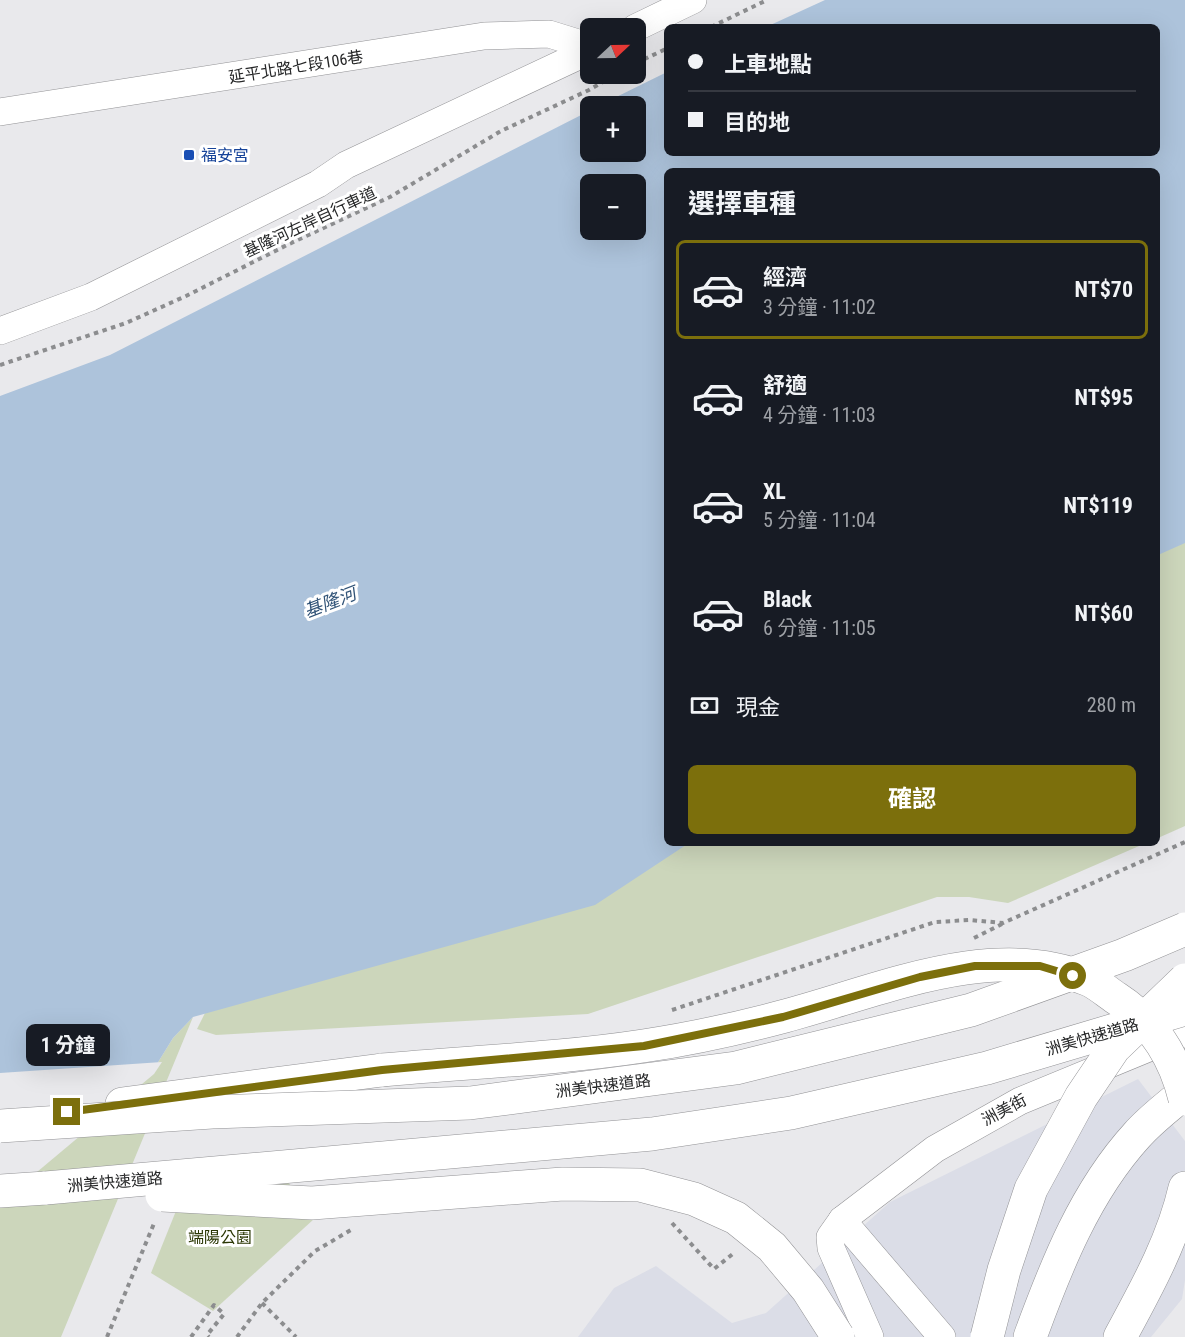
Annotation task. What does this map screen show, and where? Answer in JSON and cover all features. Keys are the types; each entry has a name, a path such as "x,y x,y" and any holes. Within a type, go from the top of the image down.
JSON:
{"highway":[{"name":"洲美快速道路","path":"0,1126 212,1112 470,1103 736,1068 971,1010 1124,955 1185,929"},
{"path":"0,1120 382,1070 644,1046 783,1017 920,977 975,966 1040,966 1090,981 1128,1006 1155,1033 1178,1071 1185,1100"},
{"path":"987,1337 1004,1270 1031,1189 1081,1097 1114,1048 1185,980"},
{"name":"洲美快速道路","path":"0,1191 652,1134 791,1113 987,1068 1185,1010"},
{"path":"1030,1337 1061,1259 1092,1197 1137,1135 1185,1092"},
{"path":"46,1188 312,1203 563,1184 640,1185 694,1199 736,1218 772,1247 808,1290 838,1337"},
{"path":"1120,1337 1151,1280 1178,1218 1185,1188"}],"street":[{"path":"646,23 693,0"},
{"name":"延平北路七段106巷","path":"0,112 484,36 549,34 580,44"},
{"path":"0,332 91,297 318,184 346,165 580,53"},
{"name":"洲美街","path":"870,1337 831,1248 830,1236 842,1220 935,1149 1020,1101 1185,1033"},
{"path":"842,1220 942,1337"}],"path":[{"path":"717,24 767,0"},
{"path":"646,58 664,50"},
{"name":"基隆河左岸自行車道","path":"0,364 126,323 186,296 289,244 390,197 485,140 597,84"},
{"path":"1062,897 1185,842"},
{"path":"664,1215 714,1269 732,1254"},
{"path":"262,1303 296,1337"},
{"path":"191,1337 214,1305 224,1314 207,1335 209,1337"}],"shaded area":[{"path":"1138,1079 1185,1141 1185,1280 1182,1299 1151,1337 578,1337 614,1288 656,1266 732,1323 766,1313 890,1202"}],"green space":[{"path":"1185,519 1185,826 1160,837 1160,529"},
{"path":"664,844 1139,846 1008,903 969,897 937,897 588,1014 216,1035 197,1029 212,999"},
{"path":"193,1017 61,1337 0,1337 0,1200 152,1072 173,1038"},
{"name":"端陽公園","path":"272,1159 314,1219 213,1311 151,1273 180,1201"}],"water":[{"name":"基隆河","path":"825,0 1185,0 1185,543 1160,554 1160,168 664,168 664,846 684,846 595,905 193,1017 173,1038 152,1072 0,1200 0,396 110,355 580,116 580,162 646,162 646,96 618,96 664,73 664,156 1160,156 1160,24 773,24"}],"pier":[{"path":"162,1062 154,1074 0,1203 0,1073"}],"place":[{"name":"福安宮","path":"189,155"}],"route":[{"path":"67,1112 382,1070 644,1046 783,1017 920,977 975,966 1040,966 1073,976"}]}
